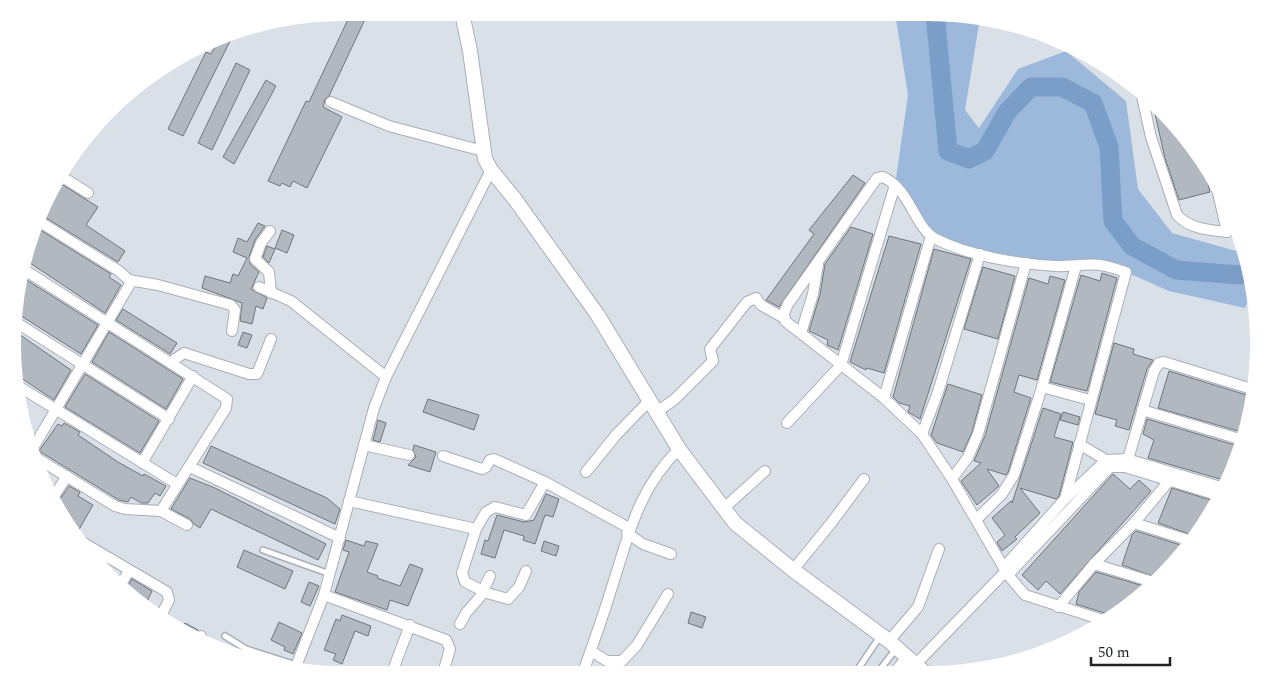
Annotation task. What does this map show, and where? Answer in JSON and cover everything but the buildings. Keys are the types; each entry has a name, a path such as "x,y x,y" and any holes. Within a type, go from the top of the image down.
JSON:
{"street":[{"path":"464,21 470,51 483,151 491,170 524,210 597,314 678,449 744,532 902,653"},
{"path":"331,102 389,126 483,151"},
{"path":"1144,105 1176,215 1195,226 1229,229"},
{"path":"297,662 324,595 364,445 386,377 407,332 491,170"},
{"path":"784,318 788,304 874,182 883,177 896,185 931,236 980,254 1026,264 1100,265 1126,272 1090,400 1065,499"},
{"path":"66,179 88,193"},
{"path":"787,423 841,365 896,185"},
{"path":"44,225 119,271 129,280 158,285 230,305 235,310 232,331"},
{"path":"270,231 261,243 255,259 269,272 271,293"},
{"path":"884,398 931,236"},
{"path":"922,434 938,392 980,254"},
{"path":"801,333 813,294 818,262"},
{"path":"952,479 968,457 978,434 1026,264"},
{"path":"976,520 1002,494 1010,482 1042,387 1076,266"},
{"path":"29,274 193,376 227,400 228,403 190,467 161,511"},
{"path":"36,442 82,362 128,288 129,280"},
{"path":"259,287 291,301 386,377"},
{"path":"586,472 616,435 652,407 674,400 713,361 710,349 747,302 756,298 761,305 784,318 788,324 884,398 922,434 952,479 1006,571 1028,597 1096,618"},
{"path":"22,327 82,362 169,419"},
{"path":"171,362 184,353 249,374 257,374 271,339"},
{"path":"1126,463 1156,367 1161,362 1247,388"},
{"path":"142,463 193,376"},
{"path":"1042,387 1090,400"},
{"path":"25,390 177,484"},
{"path":"1142,410 1236,438"},
{"path":"1079,444 1106,460 1126,463 1217,486"},
{"path":"364,445 409,455"},
{"path":"585,666 610,594 628,531 659,470 678,449"},
{"path":"443,456 482,469 486,467 490,460 494,459 545,482 628,531 643,544 671,554"},
{"path":"1006,571 1065,499 1106,460"},
{"path":"44,462 115,506 125,509 161,511 187,525"},
{"path":"902,653 1006,571 1106,470 1126,463 1169,481 1213,494"},
{"path":"190,467 340,538"},
{"path":"724,509 765,471"},
{"path":"57,492 67,476"},
{"path":"793,570 864,479"},
{"path":"1058,607 1094,564 1134,523 1169,481"},
{"path":"526,571 518,587 508,599 495,596 465,582 462,576 476,530 486,512 495,507 526,514 545,482"},
{"path":"349,501 476,530"},
{"path":"1134,523 1184,539"},
{"path":"897,666 939,549"},
{"path":"97,551 167,592 169,600 164,611"},
{"path":"1094,564 1146,580"},
{"path":"124,579 129,571"},
{"path":"460,624 490,576"},
{"path":"590,651 607,661 622,661 637,645 668,594"},
{"path":"324,595 410,625 450,643 445,666"},
{"path":"395,666 410,625"}],"lane":[{"path":"262,550 330,574"},
{"path":"225,636 246,649 267,657"},
{"path":"886,666 902,653"},
{"path":"871,666 902,653"}],"shaded area":[{"path":"896,21 949,22 979,25 965,110 979,128 1018,69 1064,52 1069,54 1126,101 1138,189 1172,233 1236,251 1244,281 1247,303 1245,308 1169,291 1126,272 1026,263 936,239 895,185 908,95"}],"waterway":[{"path":"936,21 948,151 969,159 985,151 1007,112 1031,87 1062,87 1093,103 1109,147 1113,221 1132,246 1176,270 1242,274"}]}
